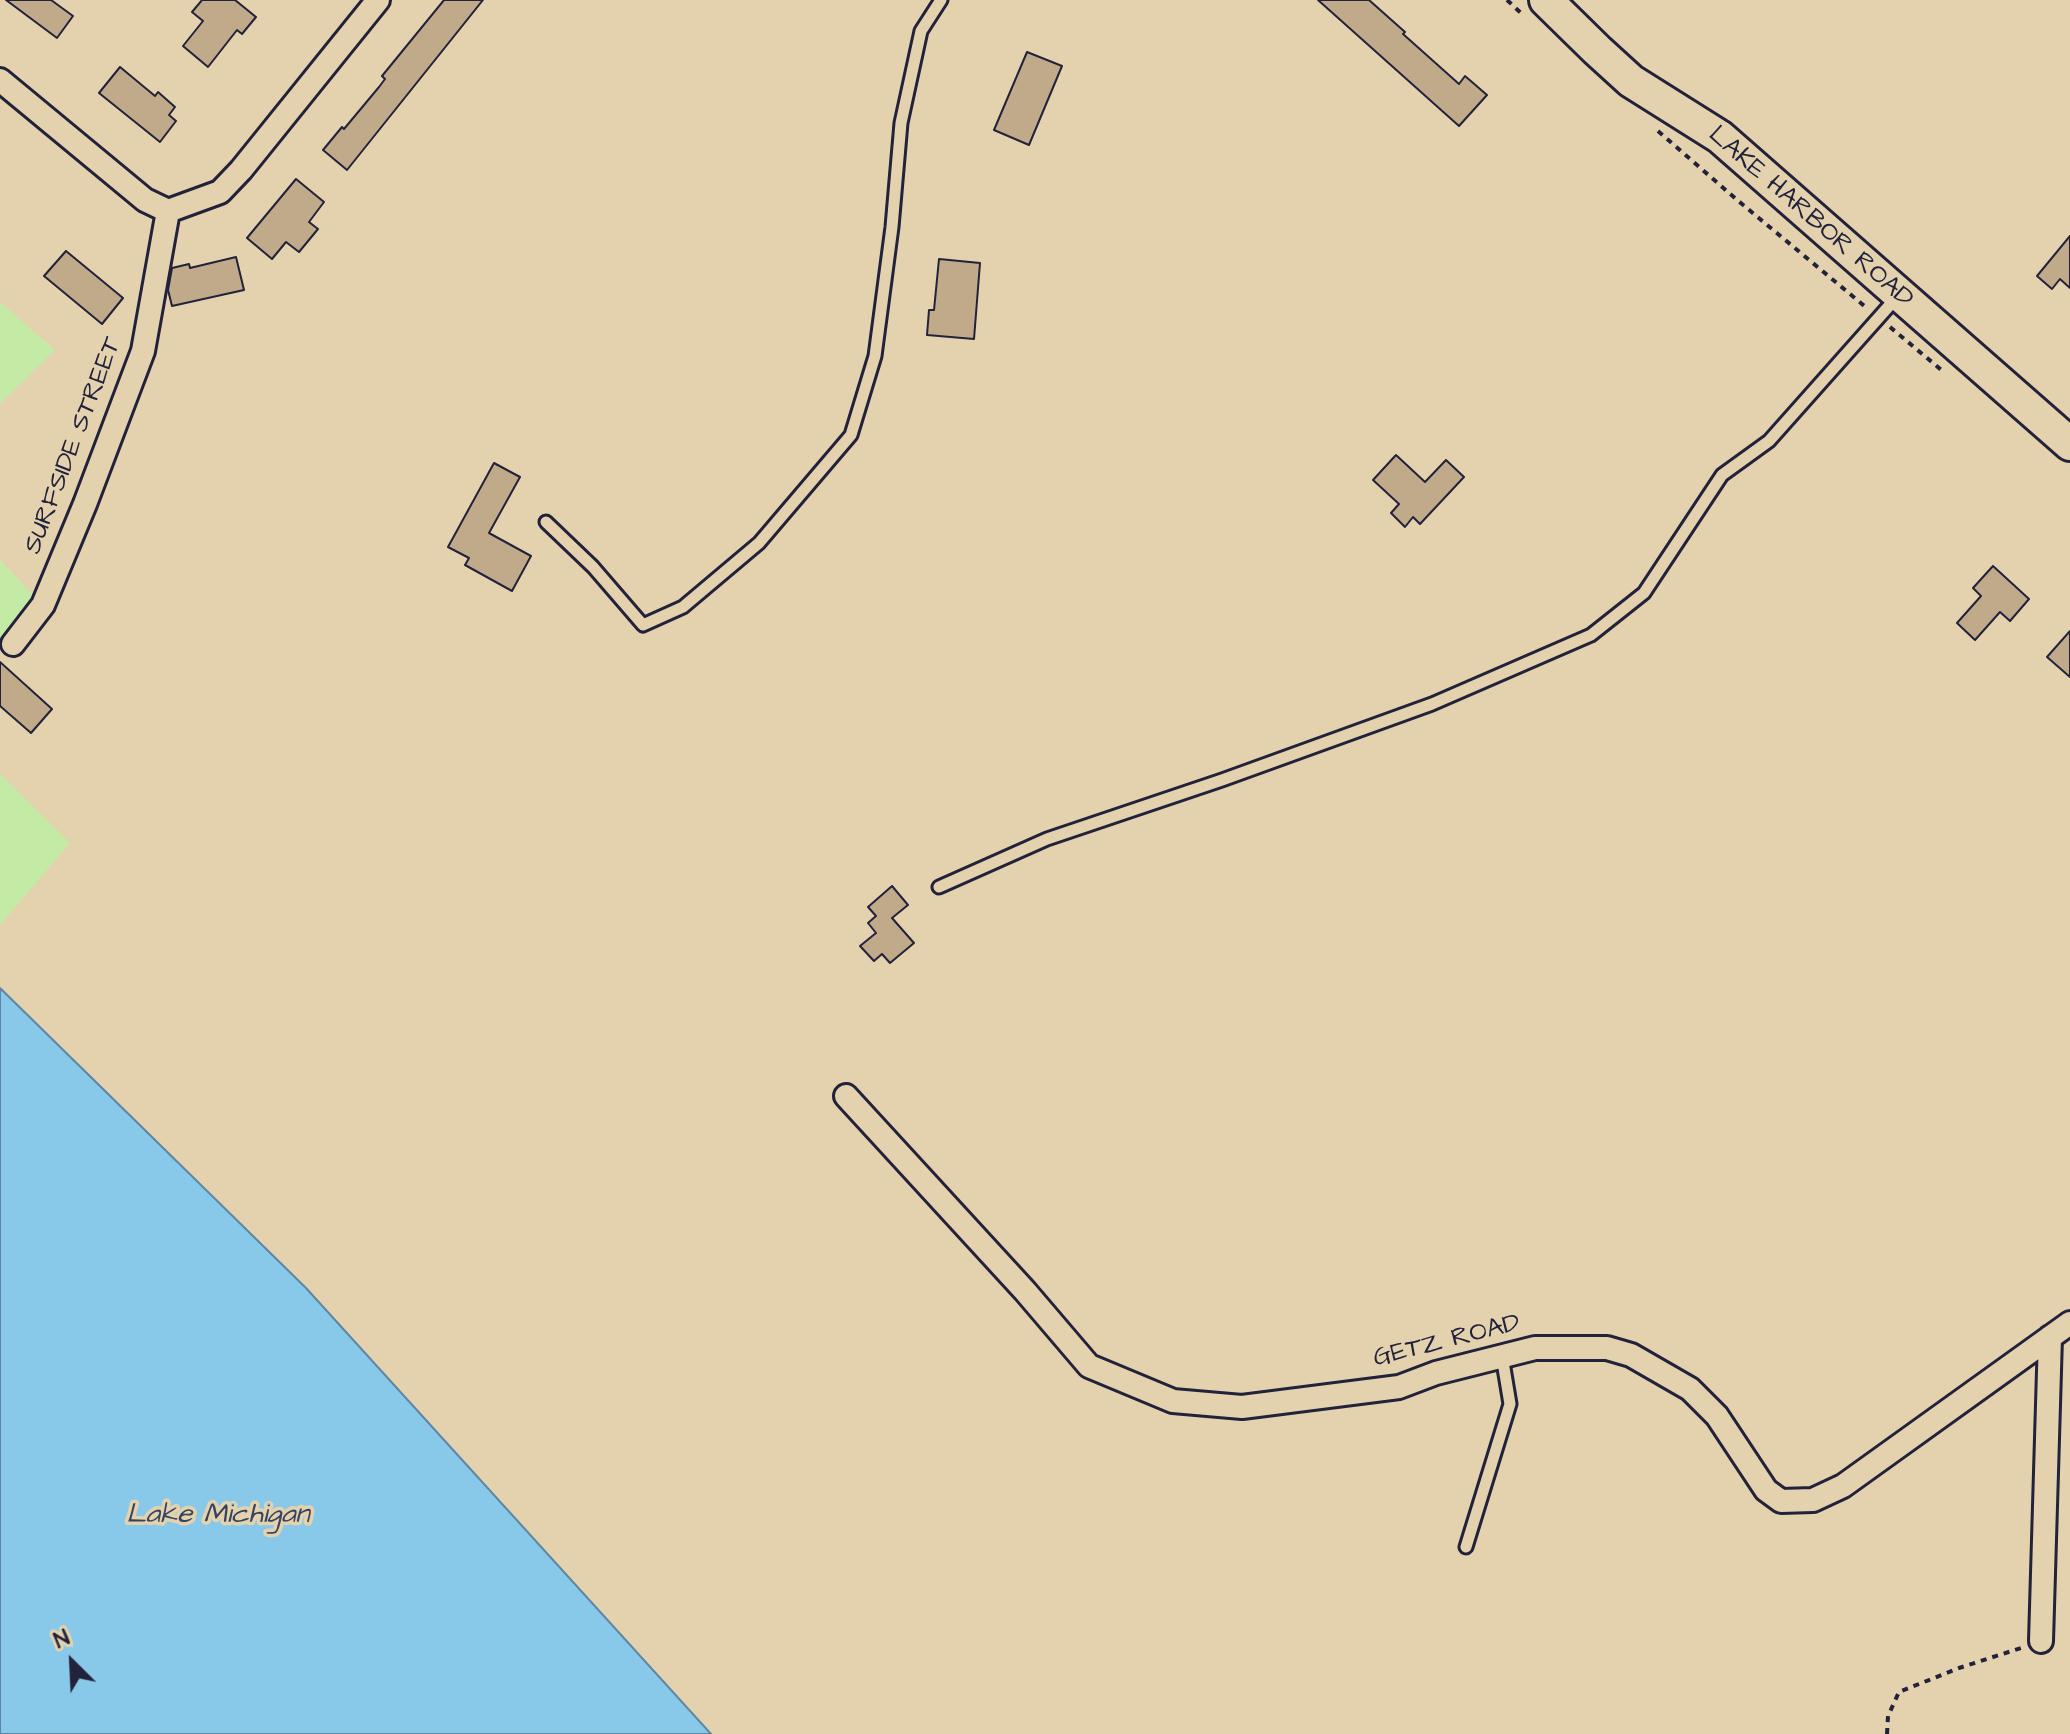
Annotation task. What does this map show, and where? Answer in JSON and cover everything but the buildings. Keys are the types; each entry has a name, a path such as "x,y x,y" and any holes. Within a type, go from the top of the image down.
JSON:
{"street":[{"path":"0,80 145,200 168,211 220,192 378,0"},
{"name":"LAKE HARBOR ROAD","path":"1538,10 1597,50 1631,81 1720,137 1889,306 2070,444"},
{"name":"SURFSIDE STREET","path":"13,644 43,605 143,351 168,211"},
{"name":"GETZ ROAD","path":"846,1096 1025,1291 1089,1366 1173,1401 1242,1407 1399,1387 1436,1373 1535,1348 1607,1348 1631,1355 1690,1389 1717,1416 1766,1490 1781,1501 1813,1500 1843,1486 2070,1323"},
{"path":"2041,1641 2050,1337"}],"lane":[{"path":"546,522 593,567 643,625 683,607 759,543 851,435 875,356 892,227 901,123 921,31 941,0"},
{"path":"939,887 1047,839 1432,704 1591,635 1644,593 1722,475 1769,441 1889,306"},
{"path":"1466,1547 1510,1404 1502,1356"}],"path":[{"path":"1507,0 1538,10"},
{"path":"1651,126 1747,209 1889,306 1950,377"},
{"path":"1887,1734 1888,1716 1899,1692 2041,1641"}],"green space":[{"path":"0,302 55,350 0,404"},
{"path":"0,560 43,605 0,648"},
{"path":"0,774 70,843 0,925"}],"water":[{"name":"Lake Michigan","path":"0,988 306,1288 711,1734 0,1734"}]}
